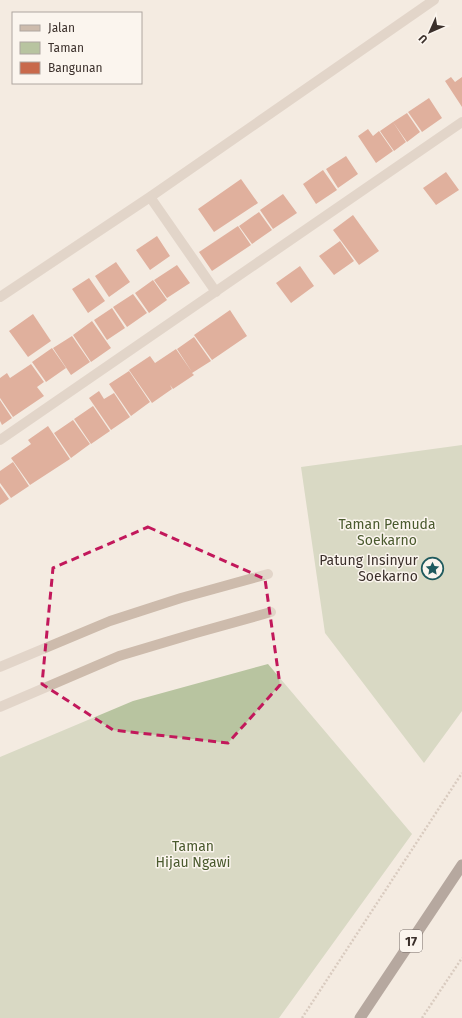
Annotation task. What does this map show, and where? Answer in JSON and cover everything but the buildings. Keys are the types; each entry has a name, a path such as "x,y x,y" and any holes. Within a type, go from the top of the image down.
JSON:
{"highway":[{"name":"17","path":"360,1018 462,865"}],"street":[{"path":"0,297 150,197 434,0"},
{"path":"0,440 462,122"},
{"path":"150,197 216,292"},
{"path":"0,667 110,621 181,598 268,574"},
{"path":"0,707 119,656 271,612"}],"path":[{"path":"302,1018 462,773"},
{"path":"422,1018 462,958"}],"highlighted area":[{"path":"148,527 265,579 280,685 228,743 113,730 42,684 53,568"}],"green space":[{"name":"Taman Pemuda Soekarno","path":"462,445 462,711 424,763 325,633 301,467"},
{"name":"Taman Hijau Ngawi","path":"268,664 412,834 279,1018 0,1018 0,757 133,701"}],"place":[{"name":"Patung Insinyur Soekarno","path":"433,568"}]}
